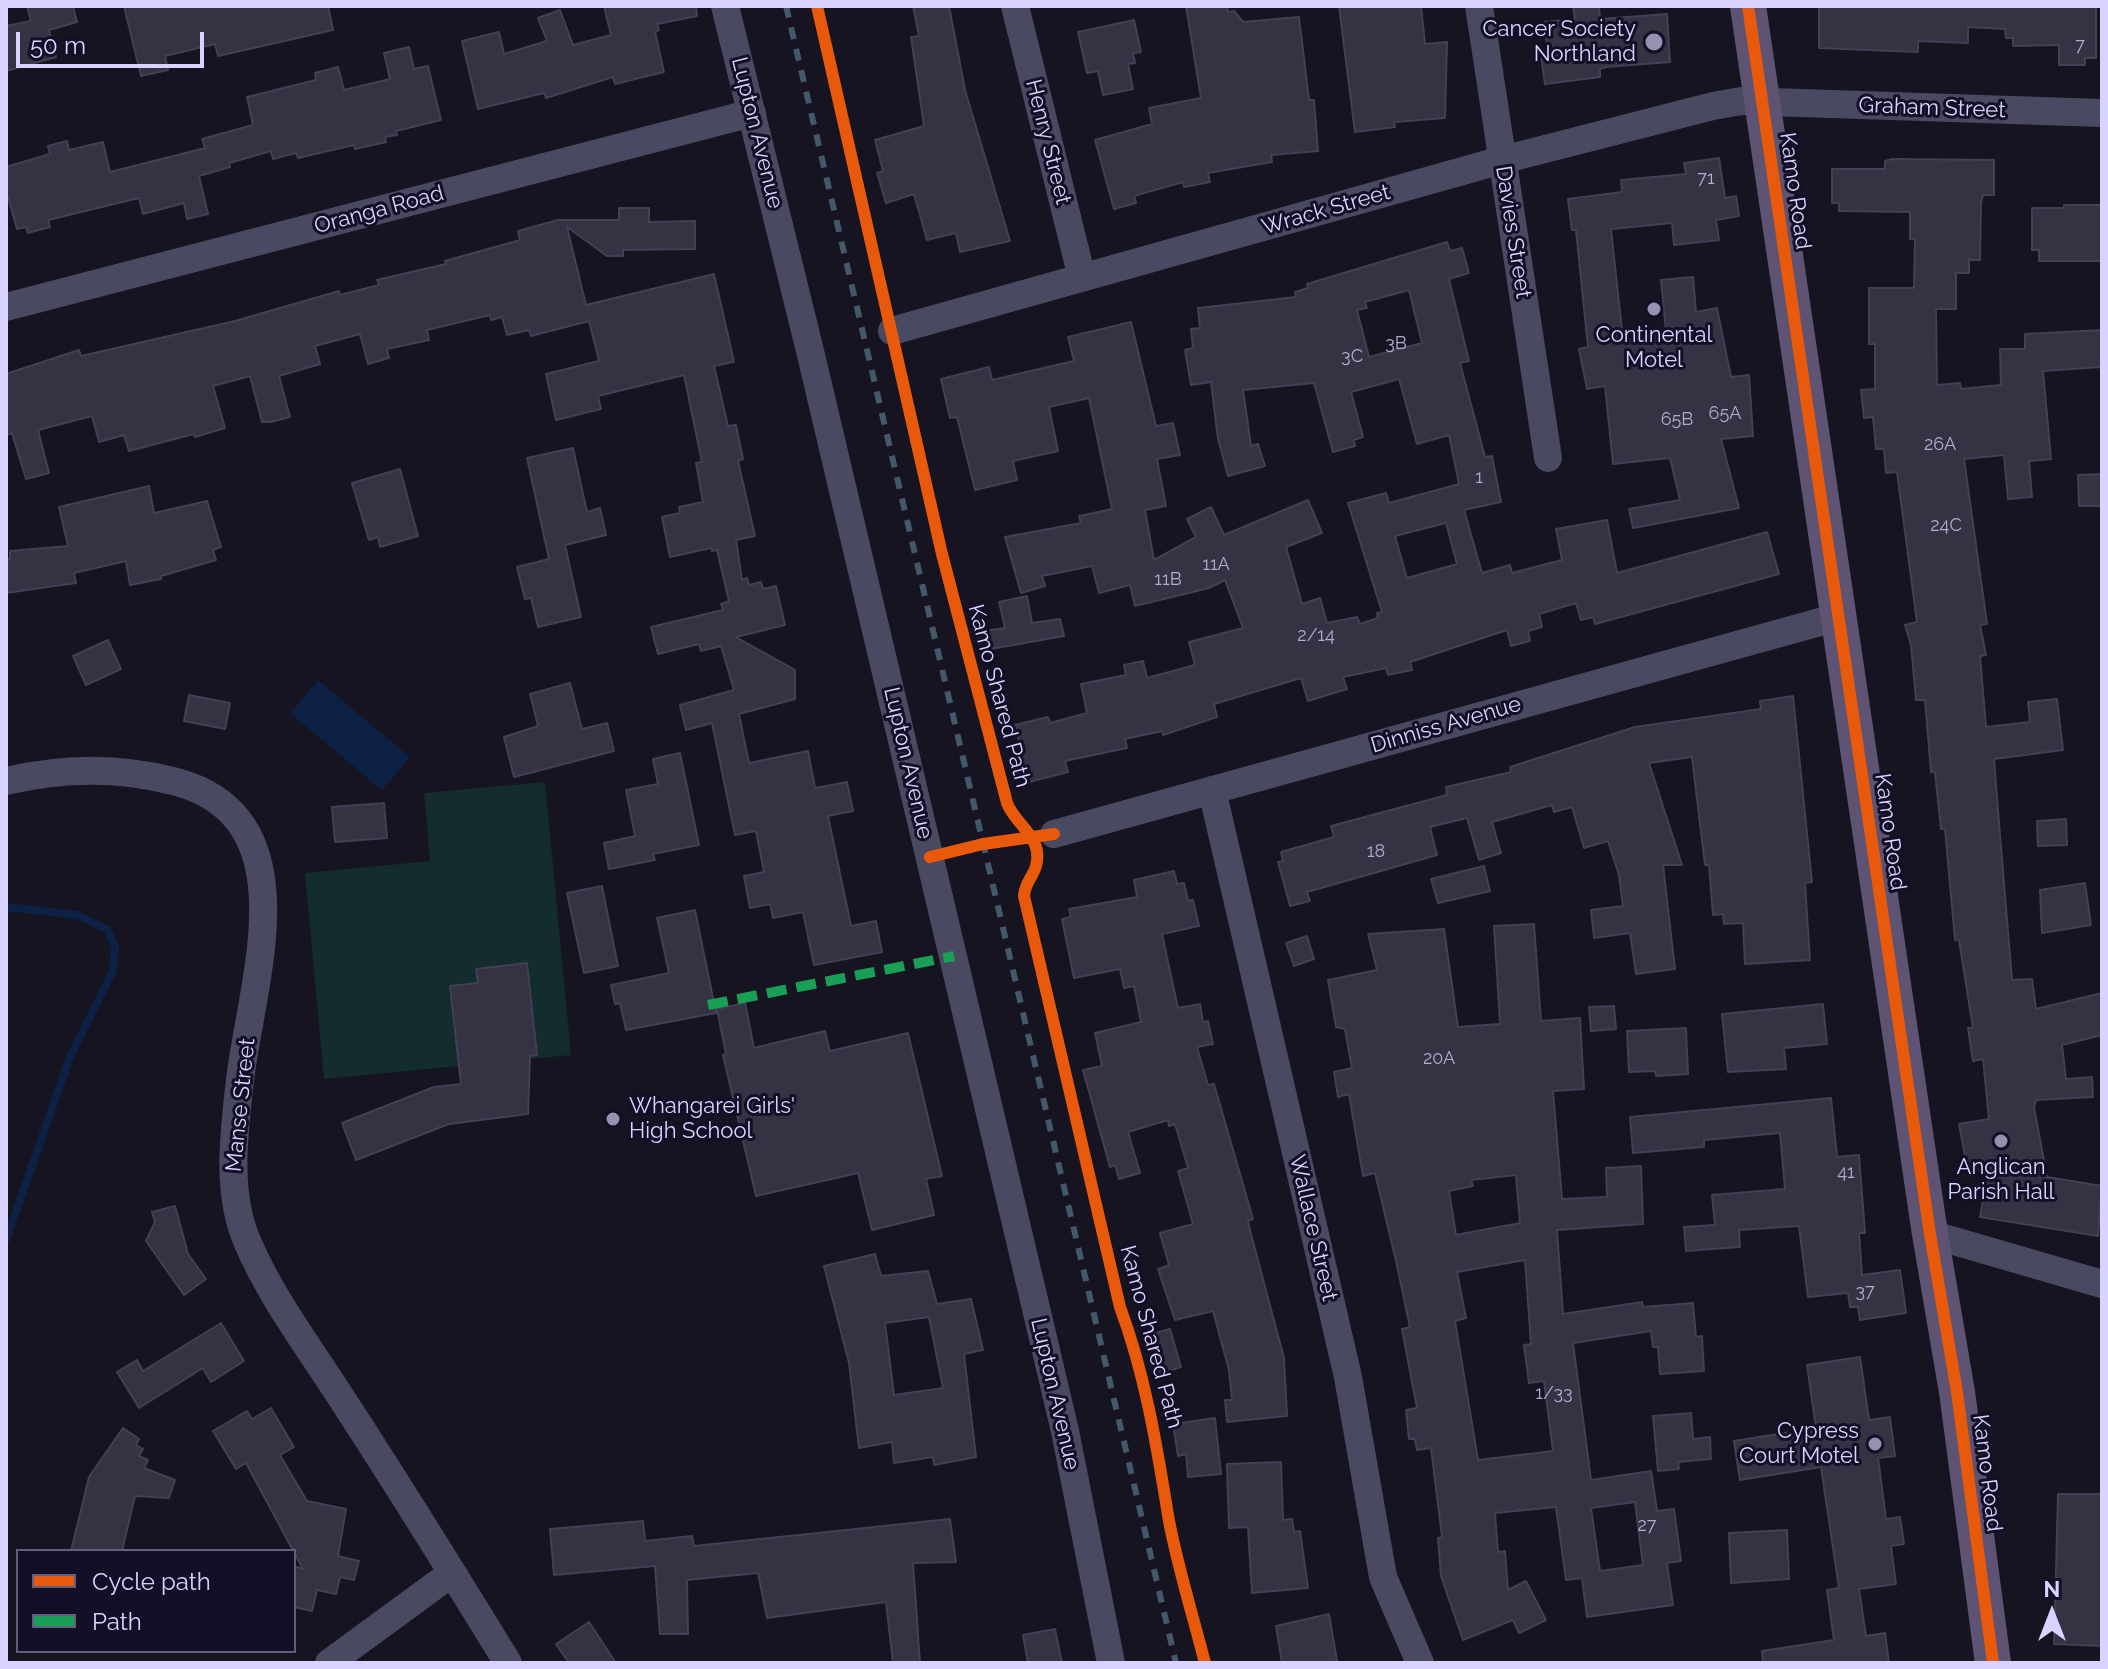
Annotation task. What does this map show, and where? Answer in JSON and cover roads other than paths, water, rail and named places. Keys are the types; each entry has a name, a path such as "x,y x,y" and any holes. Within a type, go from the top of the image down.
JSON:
{"main road":[{"name":"Kamo Road","path":"1748,6 1930,1234 1957,1392 1993,1663"}],"street":[{"name":"Lupton Avenue","path":"725,6 1065,1431 1111,1663"},
{"name":"Henry Street","path":"1015,6 1082,278"},
{"name":"Davies Street","path":"1479,6 1548,458"},
{"name":"Wrack Street","path":"892,331 1502,160 1713,106 1762,102"},
{"name":"Graham Street","path":"1762,102 2102,113"},
{"name":"Oranga Road","path":"6,307 752,113"},
{"name":"Dinniss Avenue","path":"1054,834 1838,617"},
{"name":"Manse Street","path":"6,781 40,773 78,771 152,776 189,785 209,796 243,827 255,852 263,904 257,978 240,1080 233,1183 247,1242 508,1663"},
{"name":"Wallace Street","path":"1212,790 1348,1377 1383,1577 1420,1663"},
{"path":"1930,1234 2102,1284"},
{"path":"329,1663 452,1573"}],"water":[{"path":"318,680 410,757 382,790 290,713"}],"waterway":[{"path":"6,907 77,915 108,930 115,948 113,971 70,1057 6,1240"}],"railway":[{"path":"786,6 1176,1663"}],"place":[{"name":"Cancer Society Northland","path":"1654,42"},
{"name":"Continental Motel","path":"1654,309"},
{"name":"Whangarei Girls' High School","path":"613,1119"},
{"name":"Anglican Parish Hall","path":"2001,1141"},
{"name":"Cypress Court Motel","path":"1875,1444"}]}
